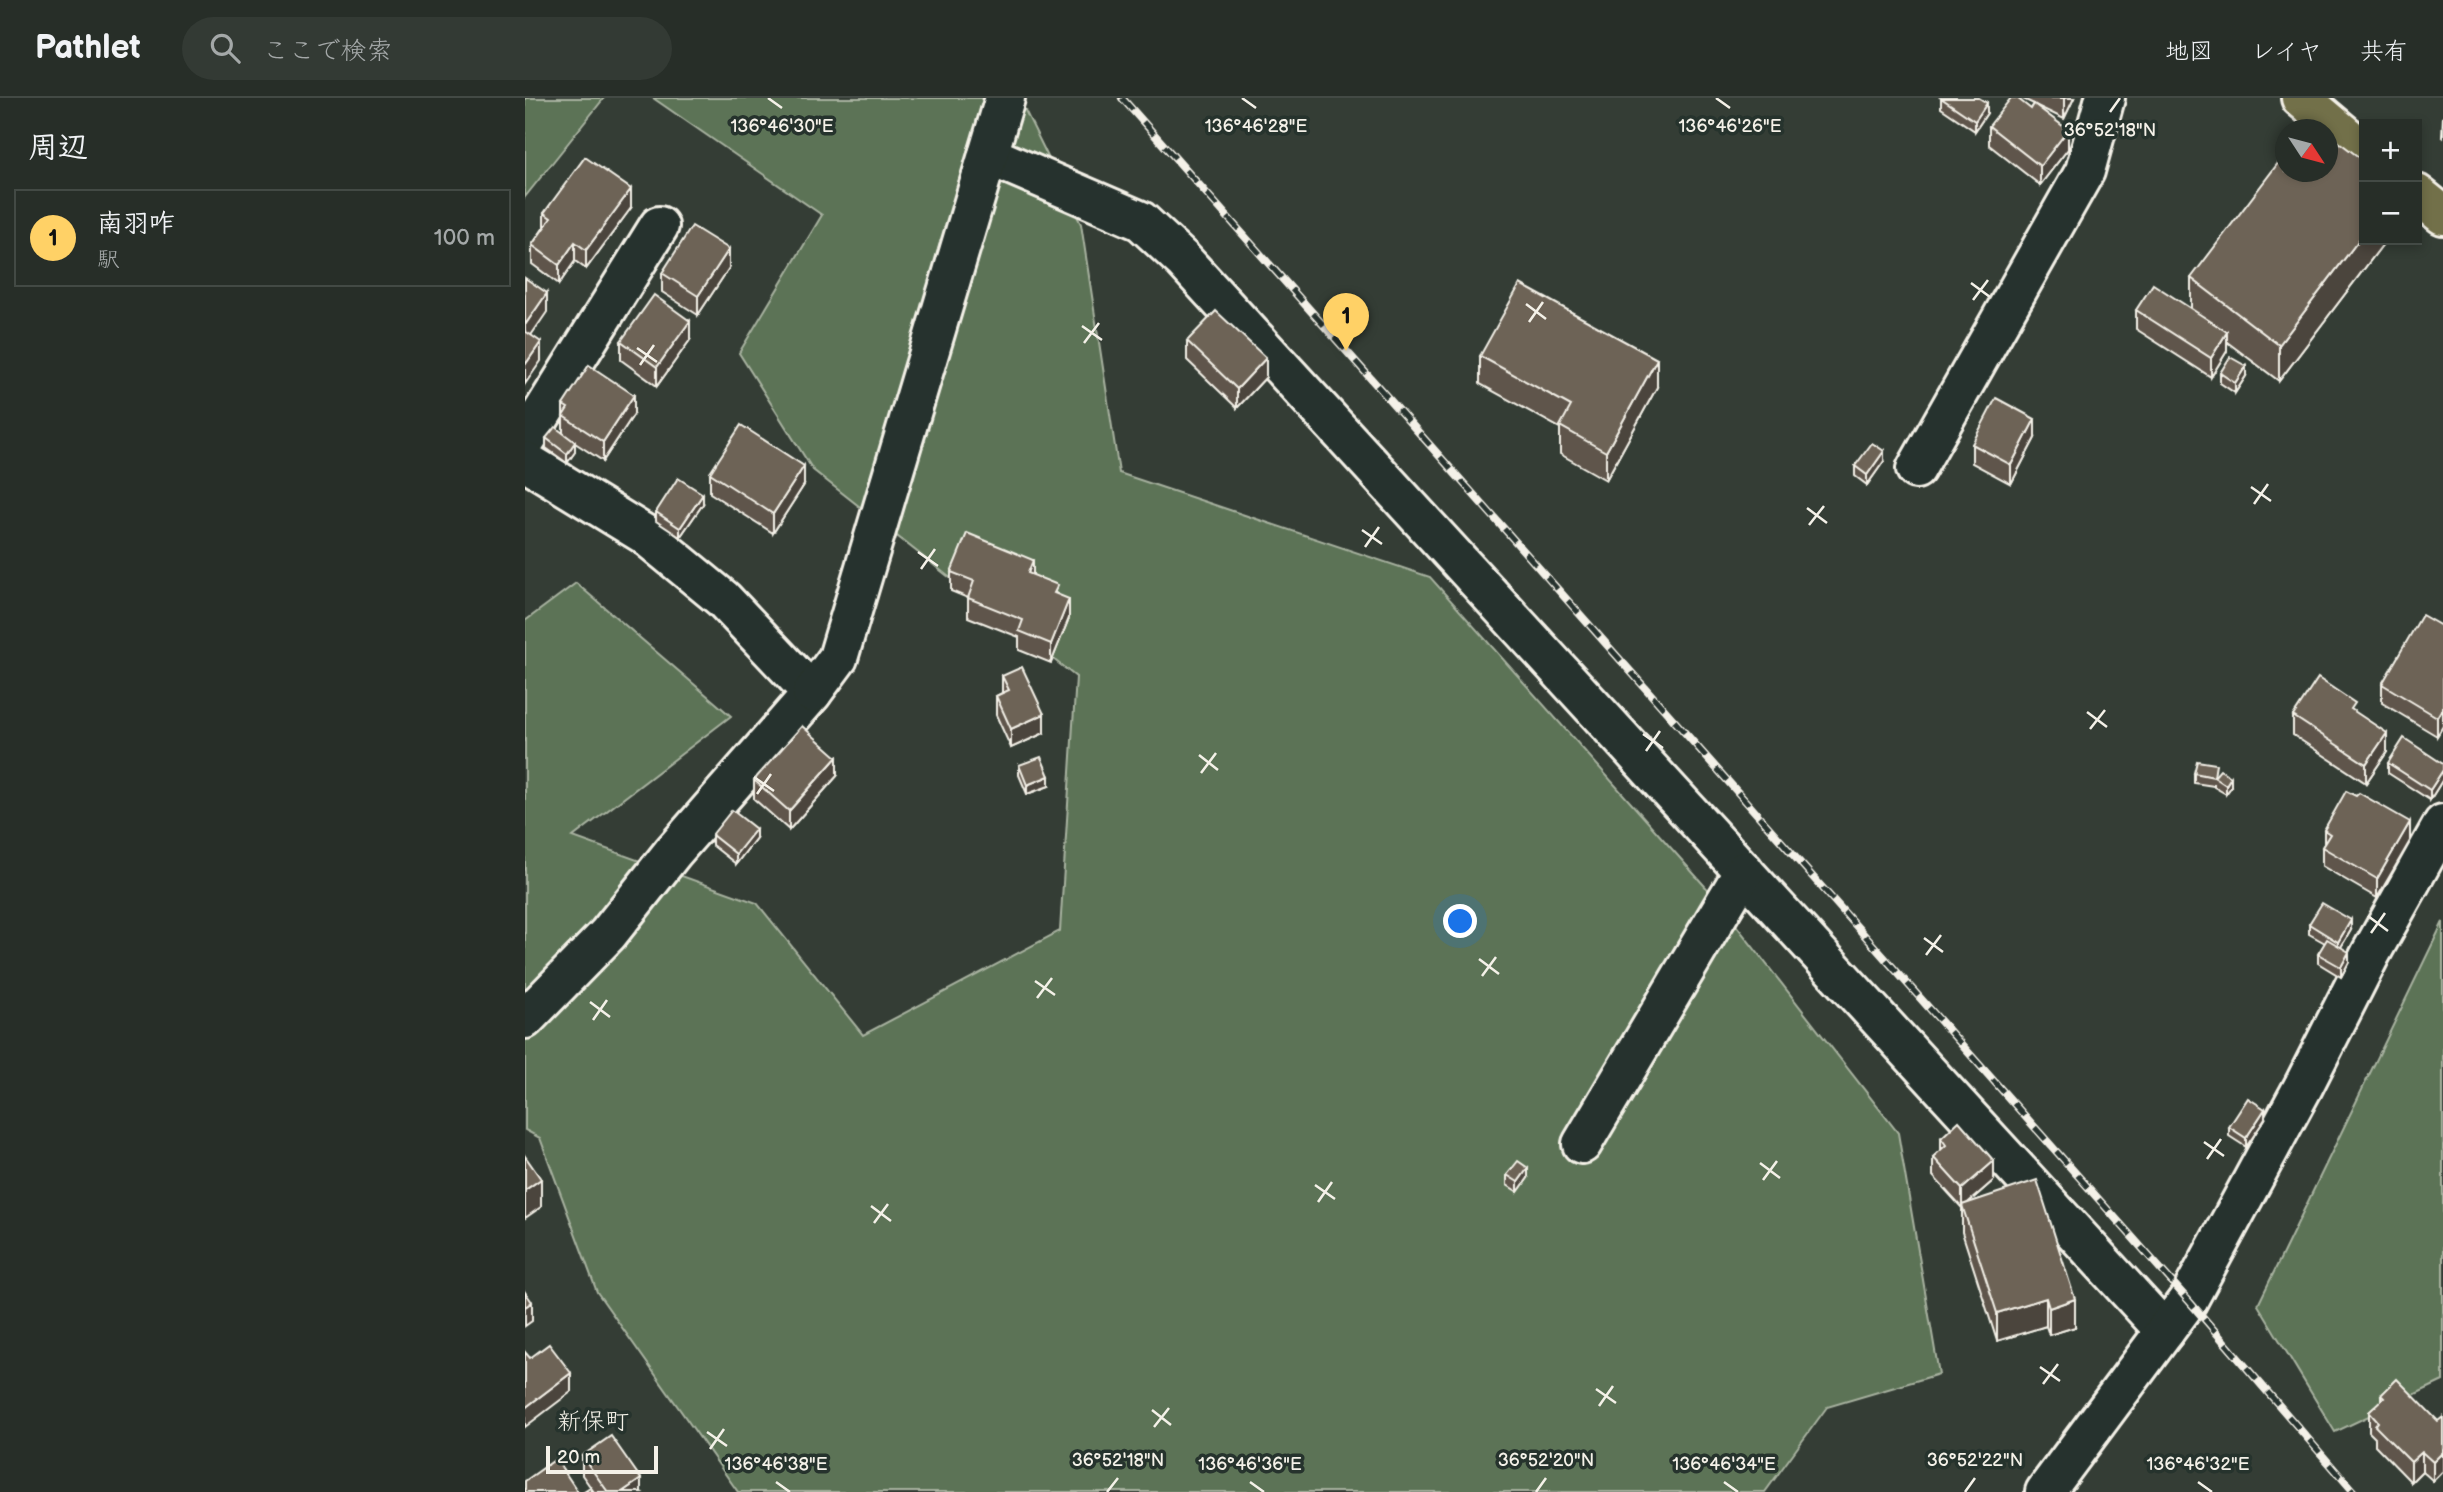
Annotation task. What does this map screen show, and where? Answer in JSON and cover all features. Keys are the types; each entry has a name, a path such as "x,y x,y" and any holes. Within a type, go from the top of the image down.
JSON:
{"highway":[{"path":"2307,100 2359,147"},
{"path":"2422,198 2443,215"}],"street":[{"path":"525,1019 608,934 673,852 812,693 838,658 1005,98"},
{"path":"1916,469 2085,170 2105,98"},
{"path":"988,155 1141,221 1183,260 2165,1331"},
{"path":"525,441 659,226"},
{"path":"525,461 644,534 723,599 812,693"},
{"path":"2045,1492 2188,1300 2303,1087 2371,953 2443,824"},
{"path":"1582,1144 1744,872"}],"green space":[{"path":"525,98 604,98 525,197"},
{"path":"653,98 1019,98 1081,224 1119,473 1430,577 1711,893 1898,1133 1939,1374 1827,1407 1765,1492 738,1492 597,1292 540,1138 525,1130 525,621 576,583 731,716 573,837 757,903 863,1035 1060,931 1076,677 813,470 739,353 822,215"},
{"path":"2443,922 2443,1381 2335,1432 2258,1305"}],"building":[{"path":"1941,98 1979,98 1987,103 1975,121"},
{"path":"2011,98 2017,98 2031,109 2034,104 2068,130 2040,166 1989,126"},
{"path":"2338,141 2359,157 2359,240 2279,345 2191,278 2275,167 2275,182 2338,182"},
{"path":"585,157 631,189 586,250 575,242 559,265 532,245 551,218 544,213"},
{"path":"692,226 729,249 698,296 662,273"},
{"path":"525,278 547,293 525,325"},
{"path":"1520,284 1657,359 1606,452 1560,426 1571,406 1480,356"},
{"path":"2153,284 2227,332 2211,358 2136,310"},
{"path":"654,295 690,321 657,367 621,341"},
{"path":"1216,311 1266,358 1237,389 1187,341"},
{"path":"525,331 541,342 525,365"},
{"path":"2230,357 2246,366 2235,383 2220,373"},
{"path":"589,365 634,395 603,442 563,416 568,408 563,405"},
{"path":"1996,398 2035,419 2011,465 1972,444"},
{"path":"741,425 804,466 773,514 710,473"},
{"path":"555,427 575,442 567,454 546,438"},
{"path":"1872,443 1884,451 1867,475 1855,466"},
{"path":"678,478 703,494 680,528 656,512"},
{"path":"967,533 1033,560 1028,573 1058,585 1054,593 1069,599 1051,644 1019,631 1023,620 968,598 974,581 951,572"},
{"path":"2422,615 2443,627 2443,707 2437,717 2382,684"},
{"path":"1022,667 1044,714 1011,729 996,696 1009,690 1002,676"},
{"path":"2318,678 2355,703 2351,709 2387,733 2366,764 2293,716"},
{"path":"802,726 837,757 789,811 754,780"},
{"path":"2404,738 2443,764 2443,770 2430,790 2388,763"},
{"path":"1041,757 1049,776 1027,785 1019,765"},
{"path":"2197,761 2216,764 2214,777 2194,773"},
{"path":"2220,770 2231,777 2226,785 2214,777"},
{"path":"2346,791 2356,796 2359,793 2410,822 2377,879 2322,847 2330,834 2324,830"},
{"path":"732,810 756,829 736,854 712,835"},
{"path":"2322,903 2351,920 2338,942 2309,924"},
{"path":"2327,939 2349,952 2341,967 2318,954"},
{"path":"2248,1098 2265,1109 2246,1138 2229,1127"},
{"path":"1959,1121 1994,1161 1962,1189 1933,1157 1946,1145 1941,1138"},
{"path":"525,1156 541,1179 525,1190"},
{"path":"1518,1161 1528,1168 1518,1182 1507,1175"},
{"path":"2037,1180 2075,1299 2049,1308 2046,1298 1997,1313 1962,1205"},
{"path":"525,1292 532,1302 525,1307"},
{"path":"549,1344 571,1373 525,1408 525,1352 530,1358"},
{"path":"2397,1379 2438,1421 2443,1417 2443,1452 2433,1462 2422,1452 2411,1462 2375,1426 2378,1422 2369,1412 2384,1398 2381,1395"},
{"path":"611,1436 641,1479 622,1492 608,1492 582,1456"},
{"path":"556,1459 578,1492 525,1492 525,1481"}],"railway":[{"path":"1122,98 2188,1300 2354,1492"}],"place":[{"name":"南羽咋","path":"1346,351"}],"district":[{"name":"新保町","path":"593,1421"}]}
